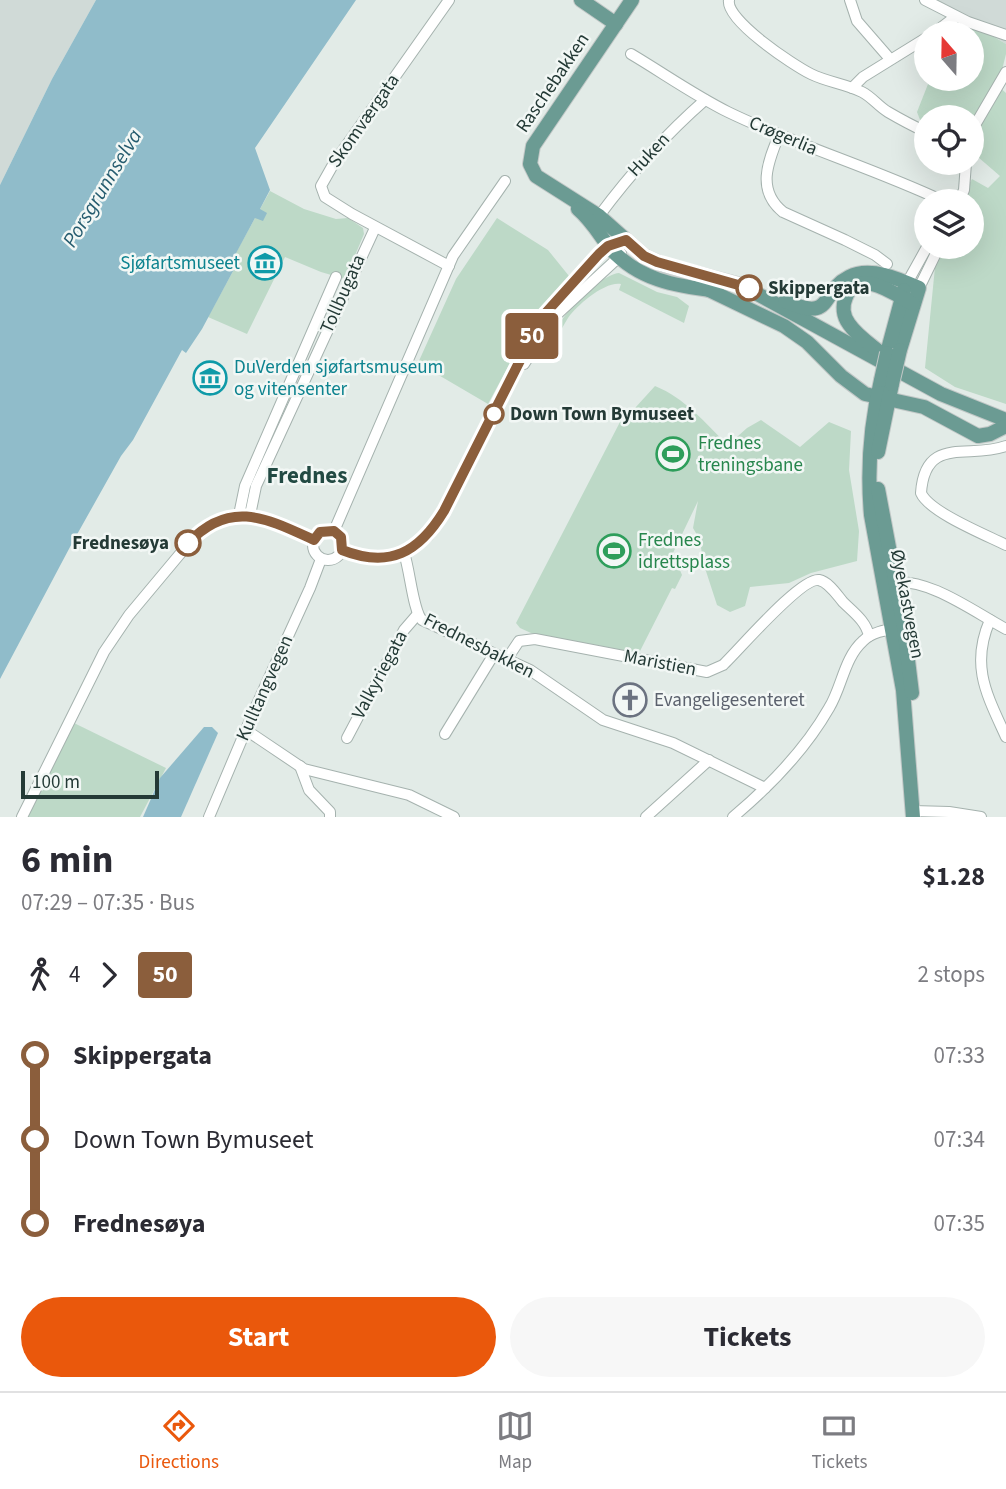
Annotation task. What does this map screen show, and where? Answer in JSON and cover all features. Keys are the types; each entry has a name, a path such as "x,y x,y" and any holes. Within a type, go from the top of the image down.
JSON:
{"main road":[{"name":"Raschebakken","path":"581,0 616,24 539,135 530,153 530,164 536,176 599,216 644,256 741,285 790,313 891,379 1006,420"},
{"path":"616,24 632,0"},
{"name":"Raschebakken","path":"562,194 585,215 608,246 635,270 655,279 741,295 790,313"},
{"path":"741,285 808,309 825,304 846,279 859,274 875,274 913,285 895,345 891,379 882,398"},
{"path":"891,379 877,347 856,332 845,318 844,308 848,293 864,283 880,286 907,300"},
{"path":"709,290 784,326 812,347 860,392 924,407 978,436 990,435 1006,426"},
{"path":"841,376 866,410 872,424"},
{"name":"Øyekastvegen","path":"882,398 872,424 869,488 871,515 890,583"},
{"name":"Øyekastvegen","path":"882,398 877,470 890,583 899,628 917,814"}],"street":[{"name":"Skomværgata","path":"449,0 323,181 322,191 325,197 375,228 449,266"},
{"path":"850,0 857,21 890,59"},
{"path":"925,0 955,17 1006,35"},
{"path":"729,3 732,13 795,66 852,88 914,125"},
{"path":"950,21 955,17"},
{"path":"852,88 890,59 914,45"},
{"name":"Crøgerlia","path":"631,54 705,100 779,135 914,189"},
{"path":"984,111 1005,78"},
{"name":"Huken","path":"599,216 631,172 705,100"},
{"path":"779,135 766,172 765,186 776,206 887,264"},
{"path":"334,531 453,256 505,181"},
{"name":"Tollbugata","path":"244,515 375,228"},
{"path":"342,550 377,557 404,553 419,544 435,526 542,317 608,246 626,240"},
{"path":"512,380 554,317 619,257 626,240"},
{"path":"913,285 923,259"},
{"path":"913,285 931,259"},
{"path":"244,515 245,486 336,277"},
{"path":"1006,446 982,452 957,451 939,456 927,470 922,493 927,502 936,508 1006,545"},
{"path":"22,817 96,668 129,615 195,536 213,522 244,515 274,523 314,540"},
{"path":"334,531 341,537 342,550 336,558 321,559 314,551 314,540 320,532 334,531"},
{"name":"Frednesbakken","path":"404,553 417,615 435,627 530,670 603,720 652,736 765,788"},
{"name":"Kulltangvegen","path":"209,817 321,559"},
{"name":"Maristien","path":"507,659 519,641 535,639 666,665 712,671 723,665 792,594 816,580 824,582 865,625 869,636"},
{"path":"890,583 925,585 1006,629"},
{"name":"Valkyriegata","path":"346,738 404,630 417,615"},
{"path":"990,620 984,638 981,675 988,699 1006,737"},
{"path":"733,817 795,756 818,725 835,697 854,651 869,636 899,628"},
{"path":"445,734 494,654"},
{"path":"246,730 312,772 410,795 454,817"},
{"path":"646,817 709,760"},
{"path":"300,766 309,790 330,811 330,817"},
{"path":"917,814 949,812 981,817"}],"shaded area":[{"path":"0,0 96,0 52,79 0,185"},
{"path":"932,0 1006,0 1006,44 984,31 984,21 968,21"}],"green space":[{"path":"984,31 1006,44 998,86 1006,93 1006,404 955,387 925,368 936,259 984,259 984,189 967,189 972,179 988,188 1000,176 984,162 984,105 920,105 925,91 984,91"},
{"path":"270,191 304,209 336,219 348,218 363,228 364,234 345,279 285,257 247,334 208,317 238,262 233,258"},
{"path":"497,218 548,250 569,276 528,330 488,404 418,363 456,279"},
{"path":"619,273 657,292 677,297 689,306 684,323 619,290 621,284 614,284 592,295 572,313 546,356 553,333 573,306 598,283"},
{"path":"655,386 685,404 728,445 761,420 800,447 829,422 851,431 849,470 859,531 857,561 811,573 789,583 750,587 745,606 730,612 717,605 703,562 700,540 693,528 698,501 673,553 682,575 675,589 672,588 639,653 531,633 520,628 516,623 620,422 619,410 635,408"},
{"path":"74,723 166,768 140,817 28,817"}],"water":[{"name":"Porsgrunnselva","path":"96,0 356,0 255,148 270,190 260,209 267,213 263,221 255,218 234,257 239,260 202,329 186,353 182,350 70,547 0,679 0,185 52,79"},
{"path":"204,727 212,727 218,733 181,817 143,817 160,778"}],"bus line":[{"name":"50","path":"188,543 213,522 239,515 261,518 314,540 320,532 334,531 343,541 342,550 353,554 386,558 404,553 424,539 444,511 542,317 608,246 626,240 644,256 657,262 749,288"}],"place":[{"name":"Sjøfartsmuseet","path":"265,263"},
{"name":"Skippergata","path":"749,288"},
{"name":"DuVerden sjøfartsmuseum og vitensenter","path":"210,378"},
{"name":"Down Town Bymuseet","path":"494,414"},
{"name":"Frednes treningsbane","path":"673,454"},
{"name":"Frednesøya","path":"188,543"},
{"name":"Frednes idrettsplass","path":"614,551"},
{"name":"Evangeligesenteret","path":"630,700"}],"district":[{"name":"Frednes","path":"307,475"}]}
